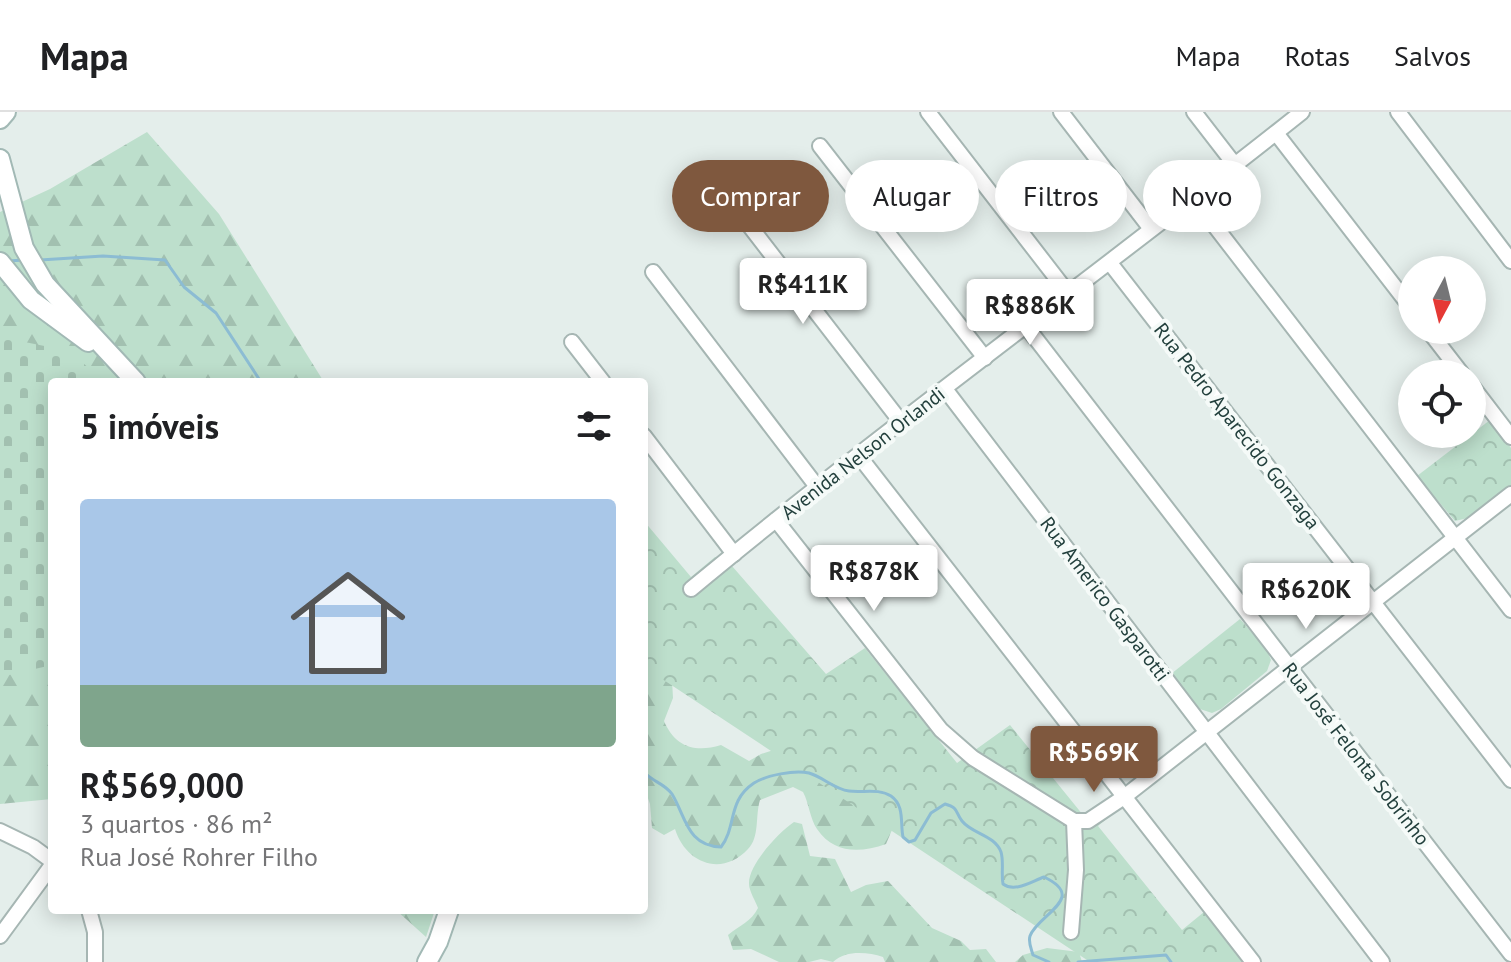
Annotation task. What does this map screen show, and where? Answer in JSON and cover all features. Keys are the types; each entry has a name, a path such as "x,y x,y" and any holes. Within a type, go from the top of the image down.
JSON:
{"main road":[{"path":"0,119 6,112"},
{"path":"0,159 31,260 45,284 132,378"},
{"path":"2,265 31,300 74,334 107,354"},
{"path":"427,962 448,914"}],"street":[{"path":"928,112 1068,293"},
{"path":"1061,112 1143,219"},
{"path":"1194,112 1231,160"},
{"name":"Avenida Nelson Orlandi","path":"1241,160 1302,112"},
{"path":"1398,112 1511,261"},
{"path":"1276,133 1398,291"},
{"path":"820,146 985,358"},
{"path":"754,232 901,422"},
{"name":"Avenida Nelson Orlandi","path":"691,589 1147,232"},
{"path":"1219,232 1511,610"},
{"name":"Rua Pedro Aparecido Gonzaga","path":"1110,263 1511,780"},
{"path":"653,272 818,488"},
{"name":"Rua José Felonta Sobrinho","path":"1026,326 1510,958"},
{"path":"572,342 600,378"},
{"path":"1439,344 1451,360"},
{"name":"Rua Americo Gasparotti","path":"945,389 1382,962"},
{"path":"1486,404 1511,437"},
{"path":"648,441 734,554"},
{"path":"859,456 1253,962"},
{"path":"776,520 941,730 973,758 1074,821 1088,821 1124,797 1511,494"},
{"path":"1071,932 1076,870 1074,821"},
{"path":"0,831 33,847 48,860"},
{"path":"0,936 48,869"},
{"path":"90,914 95,932 95,962"}],"green space":[{"path":"147,132 219,214 322,378 48,378 48,799 0,804 0,212 50,189"},
{"path":"0,337 69,351 100,378 48,378 48,666 0,677"},
{"path":"1490,420 1511,448 1511,486 1472,517 1455,521 1417,476 1454,448 1486,448 1486,423"},
{"path":"648,526 691,577 715,557 732,566 826,674 865,648 957,763 1010,725 1083,815 1114,795 1122,806 1098,826 1182,930 1204,912 1245,962 1090,962 648,670"},
{"path":"1240,619 1267,650 1271,660 1267,671 1221,709 1212,713 1200,709 1171,674"},
{"path":"648,666 672,680 673,698 664,721 680,742 694,748 721,745 749,761 786,746 892,830 886,844 857,850 839,847 824,837 815,825 803,792 793,787 760,800 752,844 738,858 716,864 695,857 680,841 675,829 664,835 652,828"},
{"path":"794,822 802,824 810,856 835,859 851,892 866,885 888,881 932,928 961,941 970,950 986,949 996,962 885,962 883,957 857,953 844,955 833,962 821,959 779,962 751,949 733,950 728,935 749,920 758,908 749,887 750,876 773,841"},
{"path":"400,914 434,914 426,937"},
{"path":"1047,948 1079,952 1082,962 1015,962 1023,955"}],"waterway":[{"path":"40,260 103,256 165,260 184,287 216,313 258,378"},
{"path":"8,261 24,260"},
{"path":"648,775 672,794 694,836 701,842 721,847 745,790 759,780 781,774 809,773 844,790 881,792 891,796 900,810 903,837 909,842 915,840 931,813 945,804 955,809 966,825 998,846 1002,856 1003,884 1018,887 1044,877 1062,892 1056,906 1034,928 1029,938 1033,955 1049,962"},
{"path":"1078,962 1166,955 1171,962"}]}
